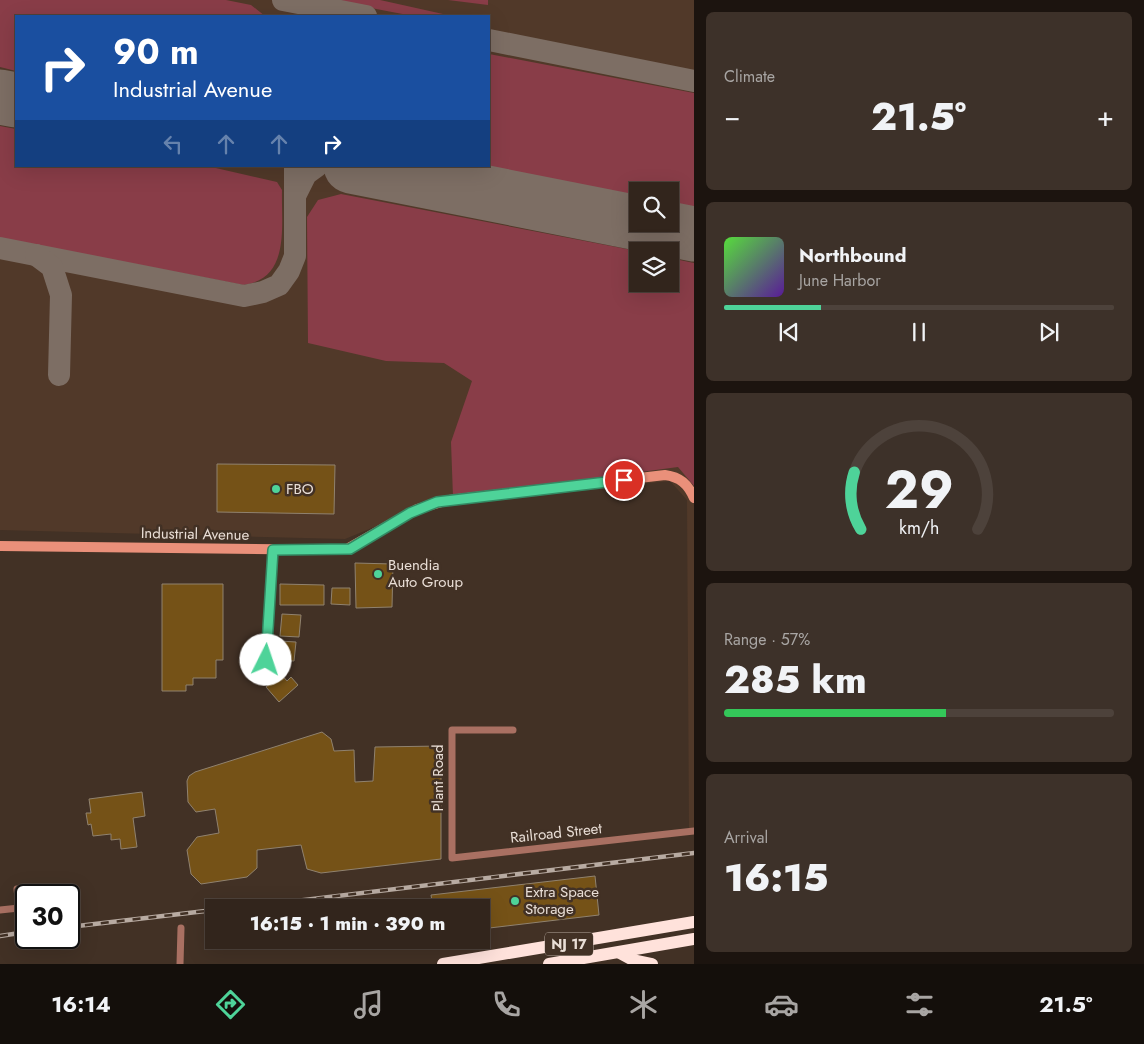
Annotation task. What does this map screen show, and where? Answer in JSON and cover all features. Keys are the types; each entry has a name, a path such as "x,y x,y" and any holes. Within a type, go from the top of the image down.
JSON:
{"highway":[{"name":"NJ 17","path":"443,964 694,922"},
{"name":"NJ 17","path":"549,964 694,939"},
{"path":"620,953 633,960 652,964"}],"street":[{"name":"Industrial Avenue","path":"0,546 273,550 350,549 417,509 449,500 664,475 678,478 685,482 694,498"},
{"path":"266,660 273,550"},
{"name":"Plant Road","path":"452,827 452,730 513,730"},
{"name":"Railroad Street","path":"452,827 452,858 694,831"},
{"path":"0,910 15,908"},
{"path":"180,928 180,964"}],"shaded area":[{"path":"0,0 694,0 694,830 689,831 687,500 670,481 428,505 345,539 0,530"},
{"path":"0,0 226,0 251,5 264,15 15,15 15,71 0,67"},
{"path":"329,0 380,0 448,15 408,15"},
{"path":"448,0 488,0 488,5"},
{"path":"490,54 694,93 694,207 679,204 679,182 629,182 629,194 489,167"},
{"path":"0,126 15,129 15,167 211,167 277,182 282,190 282,234 276,262 269,273 258,281 243,285 0,238"},
{"path":"341,194 629,249 629,292 679,292 679,260 694,263 694,486 678,467 453,497 451,442 472,381 444,363 386,361 308,343 307,217 318,200"}],"building":[{"name":"FBO","path":"217,464 335,465 334,514 217,512"},
{"path":"355,563 393,564 392,607 356,608"},
{"path":"162,584 223,584 223,660 216,660 216,678 193,678 193,685 186,685 186,691 162,691"},
{"path":"280,584 324,585 324,605 280,605"},
{"path":"332,588 350,588 350,605 331,604"},
{"path":"282,614 301,615 299,637 280,636"},
{"path":"280,641 296,642 294,661 279,660"},
{"path":"281,674 287,681 291,677 298,685 279,702 266,687"},
{"path":"322,732 331,739 334,751 354,750 355,782 373,781 375,747 441,746 441,859 321,873 307,869 301,845 257,850 257,868 247,877 201,884 191,874 187,850 197,837 219,833 215,809 196,812 188,802 187,781 189,776 195,772"},
{"path":"142,792 145,816 133,818 137,847 121,849 120,839 111,840 111,834 93,836 91,824 88,825 86,813 91,813 89,799"},
{"name":"Extra Space Storage","path":"595,876 599,915 490,928 490,899 432,899 431,895"}],"taxiway":[{"path":"283,0 361,15"},
{"path":"490,40 694,81"},
{"path":"0,248 244,296 263,292 279,285 289,271 295,256 295,167"},
{"path":"295,196 306,174 316,167"},
{"path":"36,255 52,267 61,295 59,375"}],"runway":[{"path":"0,97 15,100"},
{"path":"356,167 629,221"},
{"path":"679,231 694,234"}],"railway":[{"path":"312,899 694,853"},
{"path":"80,926 205,911"},
{"path":"0,936 15,934"}],"place":[{"name":"FBO","path":"276,489"},
{"name":"Buendia Auto Group","path":"378,574"},
{"name":"Extra Space Storage","path":"515,901"}],"route":[{"path":"266,660 273,550 350,549 410,513 437,502 624,480"}]}
